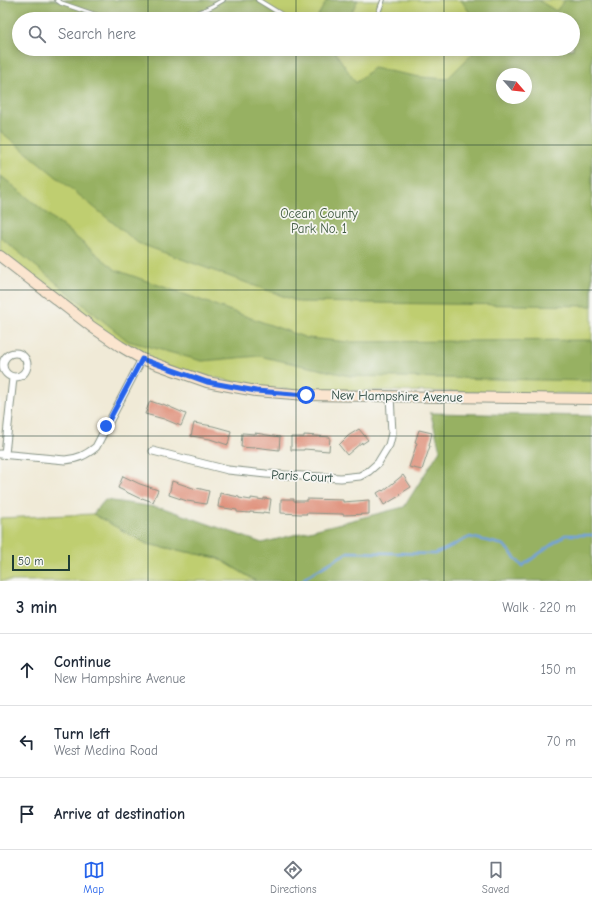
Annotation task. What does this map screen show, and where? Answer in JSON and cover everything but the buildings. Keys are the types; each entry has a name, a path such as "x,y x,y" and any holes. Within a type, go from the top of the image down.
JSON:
{"main road":[{"name":"New Hampshire Avenue","path":"1,258 92,327 142,359 207,382 231,388 306,395 592,399"}],"street":[{"path":"13,378 3,454 66,460 75,459 84,456 96,447 142,359"},
{"name":"Paris Court","path":"153,451 228,470 266,474 341,478 360,476 369,471 378,463 389,445 392,433 390,396"}],"lane":[{"path":"57,0 61,3 87,12"},
{"path":"201,12 223,0"},
{"path":"258,0 278,12"},
{"path":"379,12 383,0"}],"green space":[{"name":"Ocean County Park No. 1","path":"0,0 592,0 592,394 306,391 257,387 158,365 142,359 0,256"},
{"name":"Ocean County Park No. 1","path":"0,0 256,0 275,12 12,12 12,56 338,56 356,83 373,68 420,77 447,79 470,56 580,56 580,12 469,12 461,0 538,0 556,11 565,0 592,0 592,306 299,302 138,243 0,131"},
{"path":"327,0 358,0 352,12 320,12"},
{"path":"0,175 116,270 307,338 348,342 592,340 592,381 350,376 259,356 202,361 128,341 0,237"},
{"path":"429,413 592,416 592,581 256,581 218,558 147,544 93,514 105,500 163,508 262,543 404,507 440,450 431,415"},
{"path":"93,514 147,544 218,558 256,581 0,581 0,518"}],"waterway":[{"path":"302,581 306,577 348,552 435,554 470,537 504,545 522,566 565,535 592,535"}],"route":[{"path":"106,426 142,359 207,382 231,388 306,395"}]}
